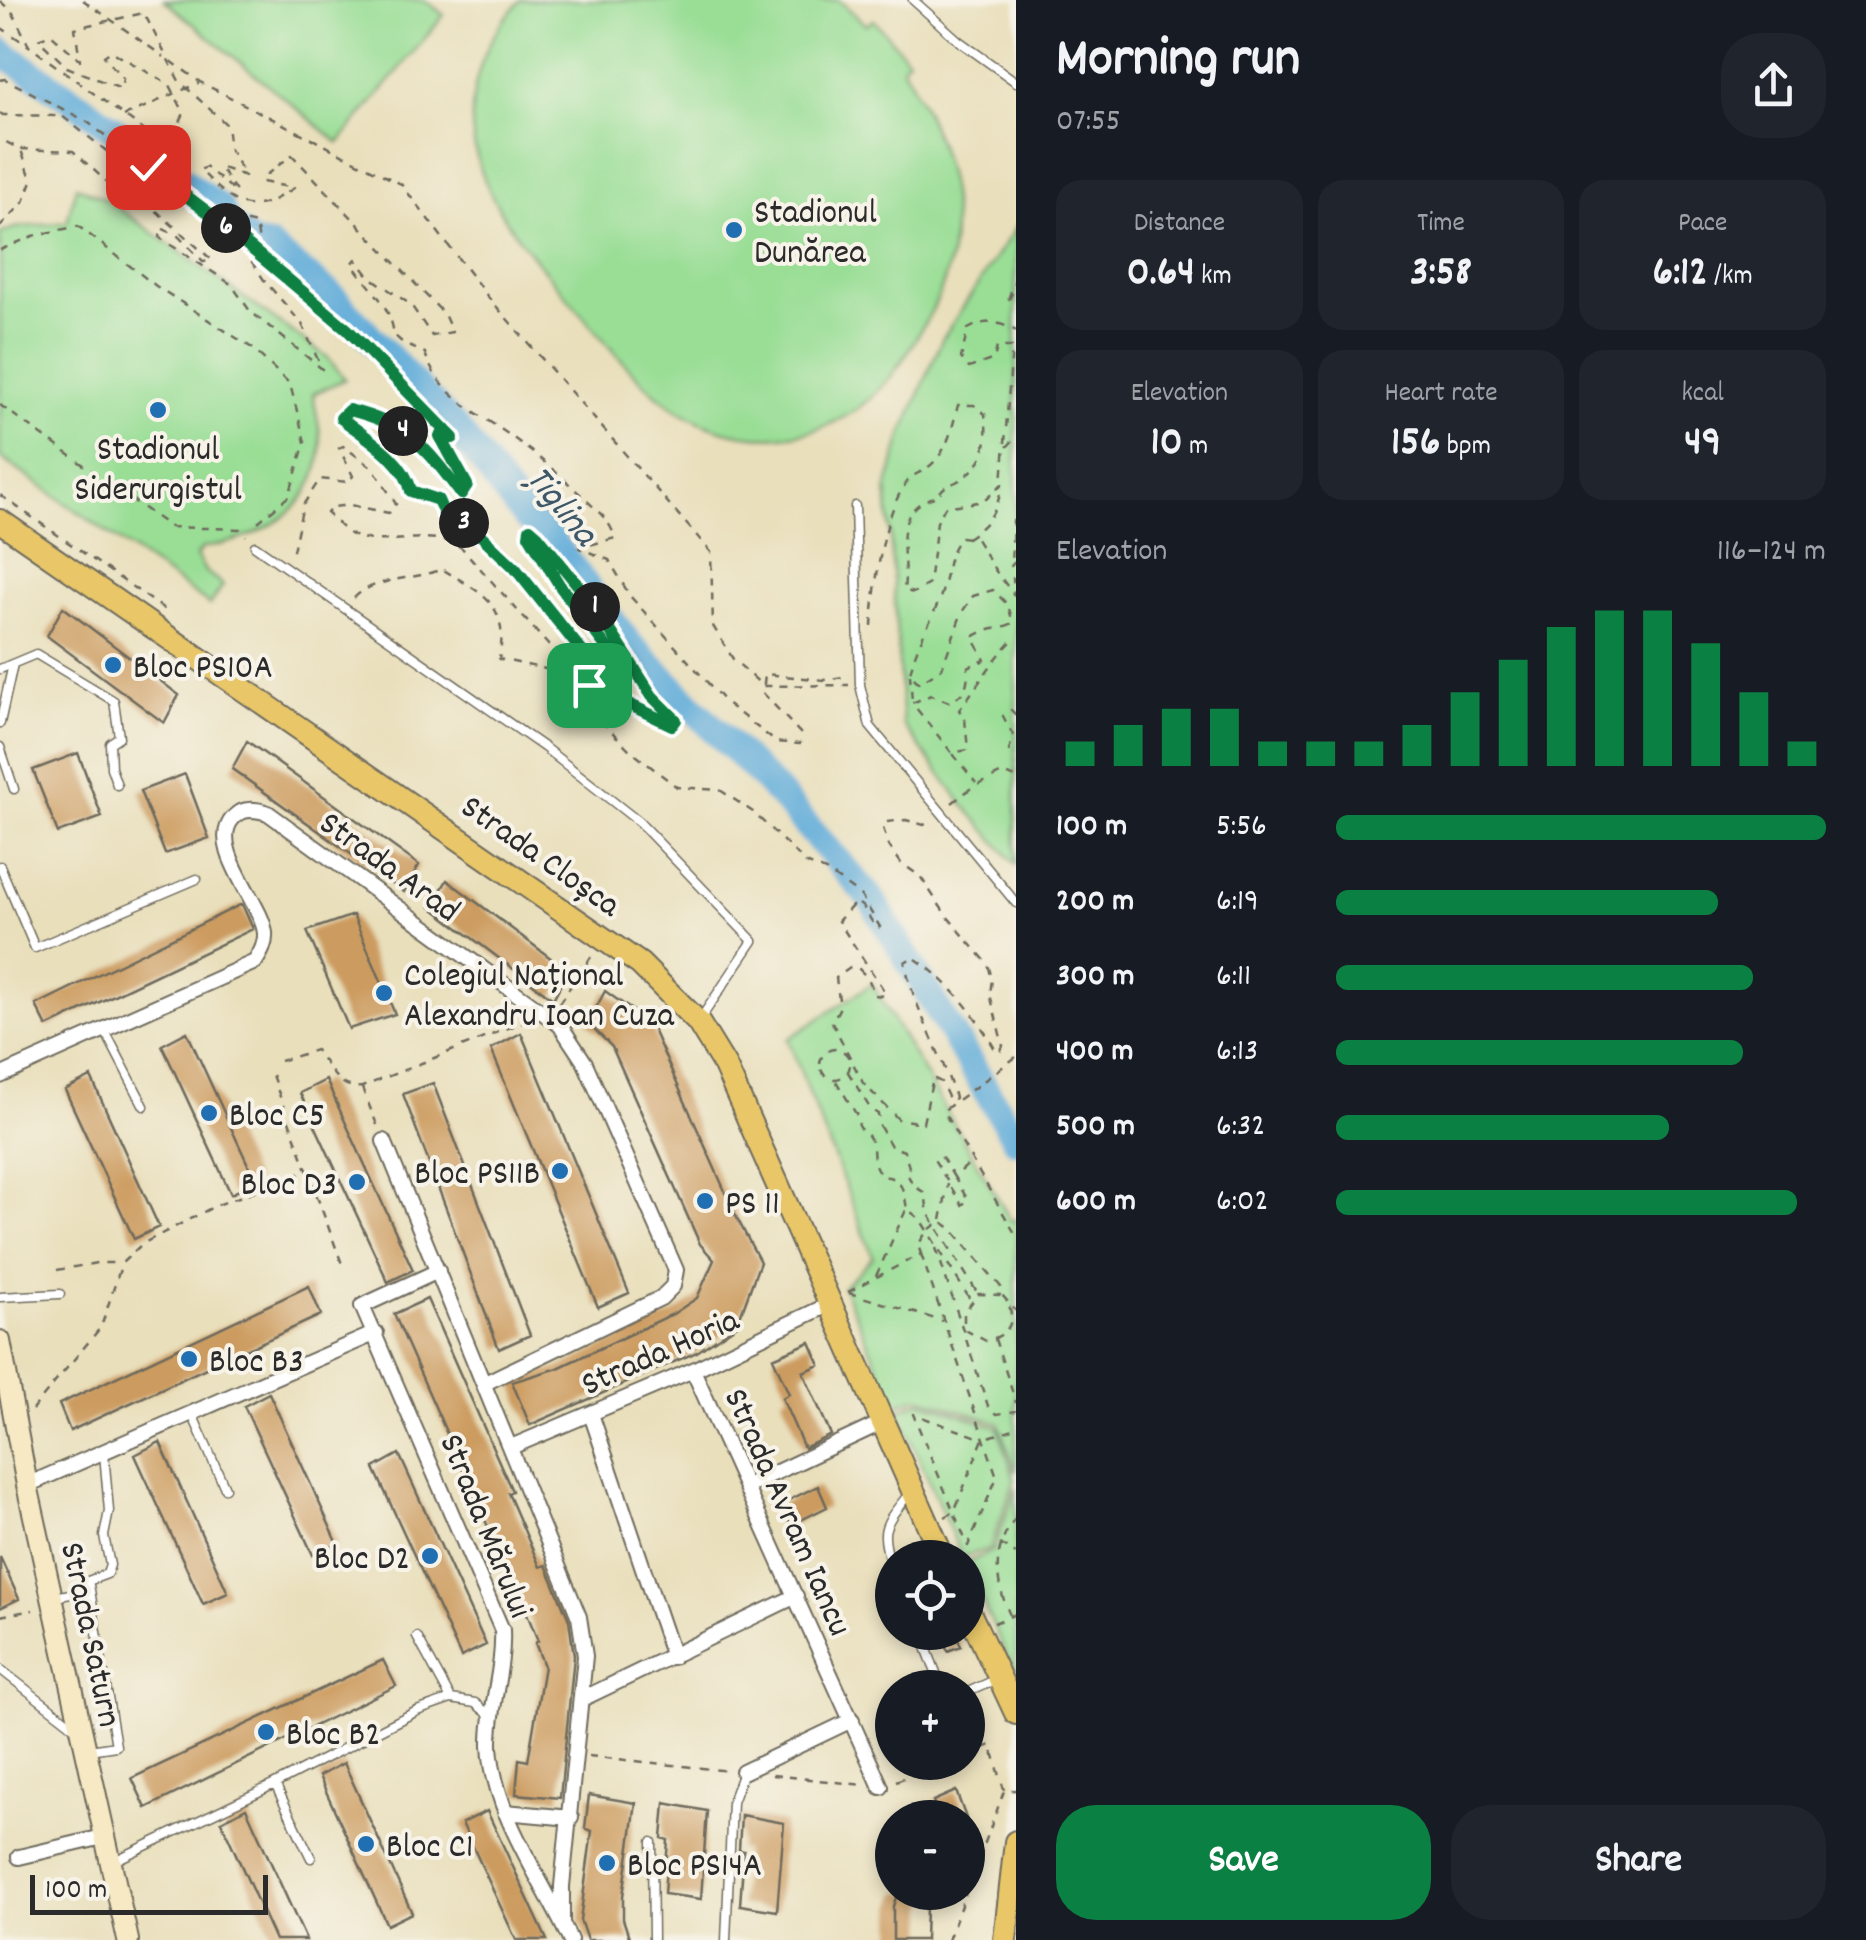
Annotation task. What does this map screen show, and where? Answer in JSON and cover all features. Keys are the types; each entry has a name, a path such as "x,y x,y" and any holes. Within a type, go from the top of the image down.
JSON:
{"main road":[{"name":"Strada Cloșca","path":"0,521 640,964 698,1022 725,1066 838,1298 881,1423 934,1540"},
{"path":"985,1646 1012,1703"},
{"path":"1005,1940 1016,1842"},
{"path":"988,1940 1016,1889"}],"street":[{"name":"Strada Arad","path":"106,1031 256,962 265,931 228,850 226,828 234,815 253,808 268,813 560,1026 586,1063 676,1270 673,1286 661,1298 486,1383"},
{"path":"0,1076 106,1031"},
{"path":"384,1141 580,1617 585,1656 562,1886 562,1922"},
{"name":"Strada Mărului","path":"438,1271 362,1306 502,1630 503,1658 492,1717 492,1769 506,1812 570,1940"},
{"name":"Strada Horia","path":"512,1447 693,1370 838,1298"},
{"path":"27,1485 376,1333"},
{"name":"Strada Saturn","path":"0,1341 27,1485 128,1940"},
{"name":"Strada Avram Iancu","path":"693,1370 881,1787"},
{"path":"591,1414 674,1657"},
{"path":"747,1486 881,1423"},
{"path":"582,1699 796,1596"},
{"path":"742,1772 852,1720"},
{"path":"506,1812 571,1818"},
{"path":"19,1857 103,1837"}],"lane":[{"path":"913,0 959,41 1016,82"},
{"path":"855,506 860,680 870,726 1016,902"},
{"path":"255,546 545,748 639,822 753,942 698,1022"},
{"path":"0,669 36,654 114,701 119,737 110,744 109,754 117,784"},
{"path":"0,723 13,664"},
{"path":"0,747 14,789"},
{"path":"0,866 36,948 197,879"},
{"path":"106,1031 144,1106"},
{"path":"0,1297 60,1294"},
{"path":"191,1413 225,1488"},
{"path":"0,1669 83,1741 116,1746 88,1581 107,1574 110,1565 104,1536 109,1510 104,1453"},
{"path":"884,1540 886,1524 912,1490"},
{"path":"53,1601 90,1590"},
{"path":"417,1637 451,1699"},
{"path":"985,1696 1012,1703"},
{"path":"110,1863 417,1711 451,1699 476,1703 492,1717"},
{"path":"726,1940 732,1802 742,1772"},
{"path":"275,1784 311,1858"},
{"path":"652,1842 653,1940"}],"path":[{"path":"83,0 200,82 401,184 488,297 711,552 713,626 734,659 764,686 860,680"},
{"path":"0,1 13,12 28,46 34,50"},
{"path":"0,27 168,148 184,113 170,85 111,51 104,56 124,79 121,89 67,66 38,39 51,34 80,60 75,28 144,13 187,88 228,125 230,150 245,176 220,166 237,193 206,168 200,170 230,200 247,208 273,202 294,188 262,182 266,174 292,154 444,314 452,332 432,336 411,305 368,276 356,260 352,264 384,300 394,335 425,353 430,368 467,410 503,431 557,473 612,525 615,538 579,548 609,560 630,596 725,702 776,742 800,744 801,734 763,694 765,674 860,680"},
{"path":"0,80 5,79 86,121 209,213 347,329 453,438 440,436 467,485 461,494 410,434 370,415 349,410 341,418 385,453 409,480 411,491 438,500 444,514 472,527 515,568 584,654 591,670 597,670 611,653 560,586 529,535 530,529 538,536 594,605 652,696 676,720 672,725 589,685 566,665 462,548 449,540 350,534 327,514 333,507 389,513 396,504 374,468 343,446 339,448 353,476 348,482 320,478 304,505 290,560"},
{"path":"124,116 200,82"},
{"path":"0,112 62,116 127,166 146,174 212,226 238,241 264,280 302,324 322,369 250,311 231,284 160,238 161,228 177,235 204,262 212,260 126,186 132,205 73,151 20,148 0,138"},
{"path":"0,226 24,202 32,181 20,148"},
{"path":"209,213 256,224 262,256"},
{"path":"0,250 33,236 78,226 156,286 252,348 290,384 304,442 289,496 258,522"},
{"path":"1016,276 1007,303 1016,286"},
{"path":"966,538 984,526 997,510 1014,358 1012,347 997,347 994,359 969,368 961,358 968,329 982,322 999,322 1016,331"},
{"path":"0,405 170,527 240,529 255,546"},
{"path":"871,639 876,569 900,494 910,478 930,467 947,444 958,405 974,405 985,414 989,440 984,458 957,481 943,487 938,496 924,500 906,516 902,540 904,590 913,592 929,584 937,522 945,507 984,501 1002,484"},
{"path":"1006,448 1016,436"},
{"path":"0,495 168,610 154,629"},
{"path":"1016,520 1012,521 1012,566 1016,561"},
{"path":"978,785 912,702 910,674 915,650 942,592 951,548 961,538 976,540 1014,594 1013,578 1016,580"},
{"path":"351,601 361,590 442,569 488,596 503,638 499,659 550,670 632,752 678,787 720,790 753,812 806,863 828,872 862,896 880,927 876,928 856,902 838,920 885,992 884,996 875,995 868,978 858,968 850,968 836,978 840,1008 832,1022 863,1083 898,1119 924,1124 933,1078 941,1082 950,1101 955,1098 926,1020 909,988 905,962 913,957 940,975 979,1020 996,1051 1000,1052 1003,1046 990,994 988,964 946,915 920,876 901,864 882,828 886,822 906,820 924,824 1002,772 1016,778"},
{"path":"910,674 920,682 942,668 962,612 973,596 992,590 1008,605 1013,622 1003,628 985,629 973,637 985,660 968,667 968,685 960,697 949,702"},
{"path":"960,710 984,680 996,654 1016,637"},
{"path":"912,702 931,695 960,710 965,719 968,750 952,753"},
{"path":"1016,715 1011,710 1003,716 1013,735 1009,751 1016,754"},
{"path":"280,1061 316,1050 342,1086 362,1086 546,1014 564,1000 603,938"},
{"path":"971,1301 920,1219 907,1209 896,1180 880,1174 876,1167 876,1148 821,1062 830,1048 845,1054 848,1072 870,1110 878,1114 891,1146 904,1151 911,1180 925,1193 928,1213 978,1294"},
{"path":"1016,1057 942,1111 1016,1235"},
{"path":"836,1081 848,1072"},
{"path":"272,1075 342,1264"},
{"path":"362,1086 384,1141"},
{"path":"941,1156 968,1200 962,1205 948,1184 935,1162 941,1156"},
{"path":"954,1177 972,1161"},
{"path":"17,1430 100,1327 122,1263 142,1244 215,1206 307,1172"},
{"path":"901,1188 911,1180"},
{"path":"941,1222 948,1184"},
{"path":"875,1279 907,1209"},
{"path":"1016,1310 951,1228 941,1222 927,1231 918,1245 943,1321 983,1439 996,1477 968,1546 913,1414 983,1439 1016,1428"},
{"path":"934,1242 988,1406 997,1414 1016,1411"},
{"path":"838,1298 921,1254"},
{"path":"57,1270 122,1263"},
{"path":"964,1329 964,1313 978,1294 1002,1296"},
{"path":"838,1298 943,1321"},
{"path":"964,1329 986,1342 1004,1336 1011,1324 1008,1303"},
{"path":"995,1339 1016,1403"},
{"path":"928,1527 954,1512 983,1439"},
{"path":"1016,1518 1000,1544 996,1574 1016,1628"},
{"path":"1000,1544 1016,1554"},
{"path":"0,1616 53,1601"},
{"path":"994,1624 1016,1614"},
{"path":"985,1747 991,1745 1004,1791 985,1842"},
{"path":"881,1787 899,1780"},
{"path":"1004,1791 1016,1790"},
{"path":"948,1940 960,1910"}],"green space":[{"path":"164,0 425,0 444,15 339,143"},
{"name":"Stadionul Dunărea","path":"521,0 839,0 866,25 874,20 908,59 902,66 933,128 944,160 953,224 942,289 910,348 879,390 831,424 804,433 747,435 691,418 666,402 617,356 516,234 491,195 476,153 472,111 479,70 496,33"},
{"name":"Stadionul Siderurgistul","path":"76,186 106,199 327,357 345,379 313,394 321,449 305,495 260,531 203,548 196,556 205,571 223,585 210,605 0,457 0,234 14,228 67,222"},
{"path":"1016,227 1016,865 903,725 887,489 902,436 942,339"},
{"path":"872,984 1011,1221 1016,1219 1016,1472 999,1423 919,1397 895,1405 843,1287 873,1257 788,1039"},
{"path":"921,1401 998,1427 1015,1480 990,1549 985,1550 985,1540 955,1540 898,1410"},
{"path":"1016,1488 1016,1676 985,1608 985,1555 993,1551"}],"building":[{"name":"Bloc PS10A","path":"63,607 179,695 164,723 47,636"},
{"path":"247,741 419,865 404,892 232,769"},
{"path":"78,753 102,817 58,833 33,770"},
{"path":"185,774 209,838 165,854 140,791"},
{"path":"447,880 568,971 553,999 431,907"},
{"path":"242,904 253,929 47,1027 36,1005"},
{"name":"Colegiul Național Alexandru Ioan Cuza","path":"353,915 395,1014 349,1029 307,931"},
{"name":"PS 11","path":"605,991 650,1023 760,1262 737,1325 697,1352 530,1425 512,1382 558,1368 673,1314 697,1298 714,1260 700,1244 612,1047 588,1023"},
{"name":"Bloc C5","path":"187,1032 256,1182 231,1194 162,1045"},
{"name":"Bloc PS11B","path":"521,1033 629,1293 598,1307 491,1049"},
{"path":"91,1077 159,1227 134,1239 65,1090"},
{"name":"Bloc D3","path":"326,1080 413,1270 388,1282 300,1093"},
{"path":"433,1083 530,1335 499,1349 403,1094"},
{"name":"Bloc B3","path":"309,1286 321,1315 70,1431 59,1404"},
{"path":"427,1299 512,1491 508,1493 540,1567 546,1565 569,1620 574,1656 560,1798 516,1794 519,1759 528,1761 544,1666 510,1571 394,1314"},
{"path":"810,1342 820,1365 803,1372 831,1435 804,1448 782,1398 789,1394 773,1358"},
{"path":"269,1393 338,1544 313,1555 244,1406"},
{"path":"160,1442 228,1593 203,1604 135,1455"},
{"name":"Bloc D2","path":"399,1454 486,1645 461,1657 374,1468"},
{"path":"818,1486 827,1507 791,1525 781,1504"},
{"path":"0,1557 19,1599 0,1608"},
{"name":"Bloc B2","path":"383,1660 396,1686 146,1808 132,1778"},
{"name":"Bloc C1","path":"344,1763 412,1913 387,1925 319,1776"},
{"path":"956,1791 959,1800 935,1800"},
{"name":"Bloc PS14A","path":"589,1795 636,1803 623,1896 623,1919 630,1940 587,1940 580,1920 592,1831 585,1828"},
{"path":"665,1803 707,1811 701,1899 664,1894 668,1840 662,1838"},
{"path":"246,1808 306,1940 275,1940 221,1821"},
{"path":"487,1811 547,1940 516,1940 462,1823"},
{"path":"741,1815 784,1823 777,1911 740,1905 744,1851 739,1850"},
{"path":"893,1910 926,1910 925,1940 893,1940"}],"waterway":[{"name":"Țiglina","path":"0,51 220,208 227,223 251,244 269,247 332,296 459,432 524,516 548,535 630,645 778,793 872,900 1016,1140"}],"place":[{"name":"Stadionul Dunărea","path":"734,230"},
{"name":"Stadionul Siderurgistul","path":"158,410"},
{"name":"Bloc PS10A","path":"113,665"},
{"name":"Colegiul Național Alexandru Ioan Cuza","path":"384,993"},
{"name":"Bloc C5","path":"209,1113"},
{"name":"Bloc PS11B","path":"560,1171"},
{"name":"Bloc D3","path":"357,1182"},
{"name":"PS 11","path":"705,1201"},
{"name":"Bloc B3","path":"189,1359"},
{"name":"Bloc D2","path":"430,1556"},
{"name":"Bloc B2","path":"266,1732"},
{"name":"Bloc C1","path":"366,1844"},
{"name":"Bloc PS14A","path":"607,1863"}],"route":[{"path":"148,167 347,329 453,438 440,436 467,485 461,494 410,434 370,415 349,410 341,418 385,453 409,480 411,491 438,500 444,514 472,527 515,568 584,654 591,670 597,670 611,653 560,586 529,535 530,529 538,536 594,605 652,696 676,720 672,725 589,685"}]}
